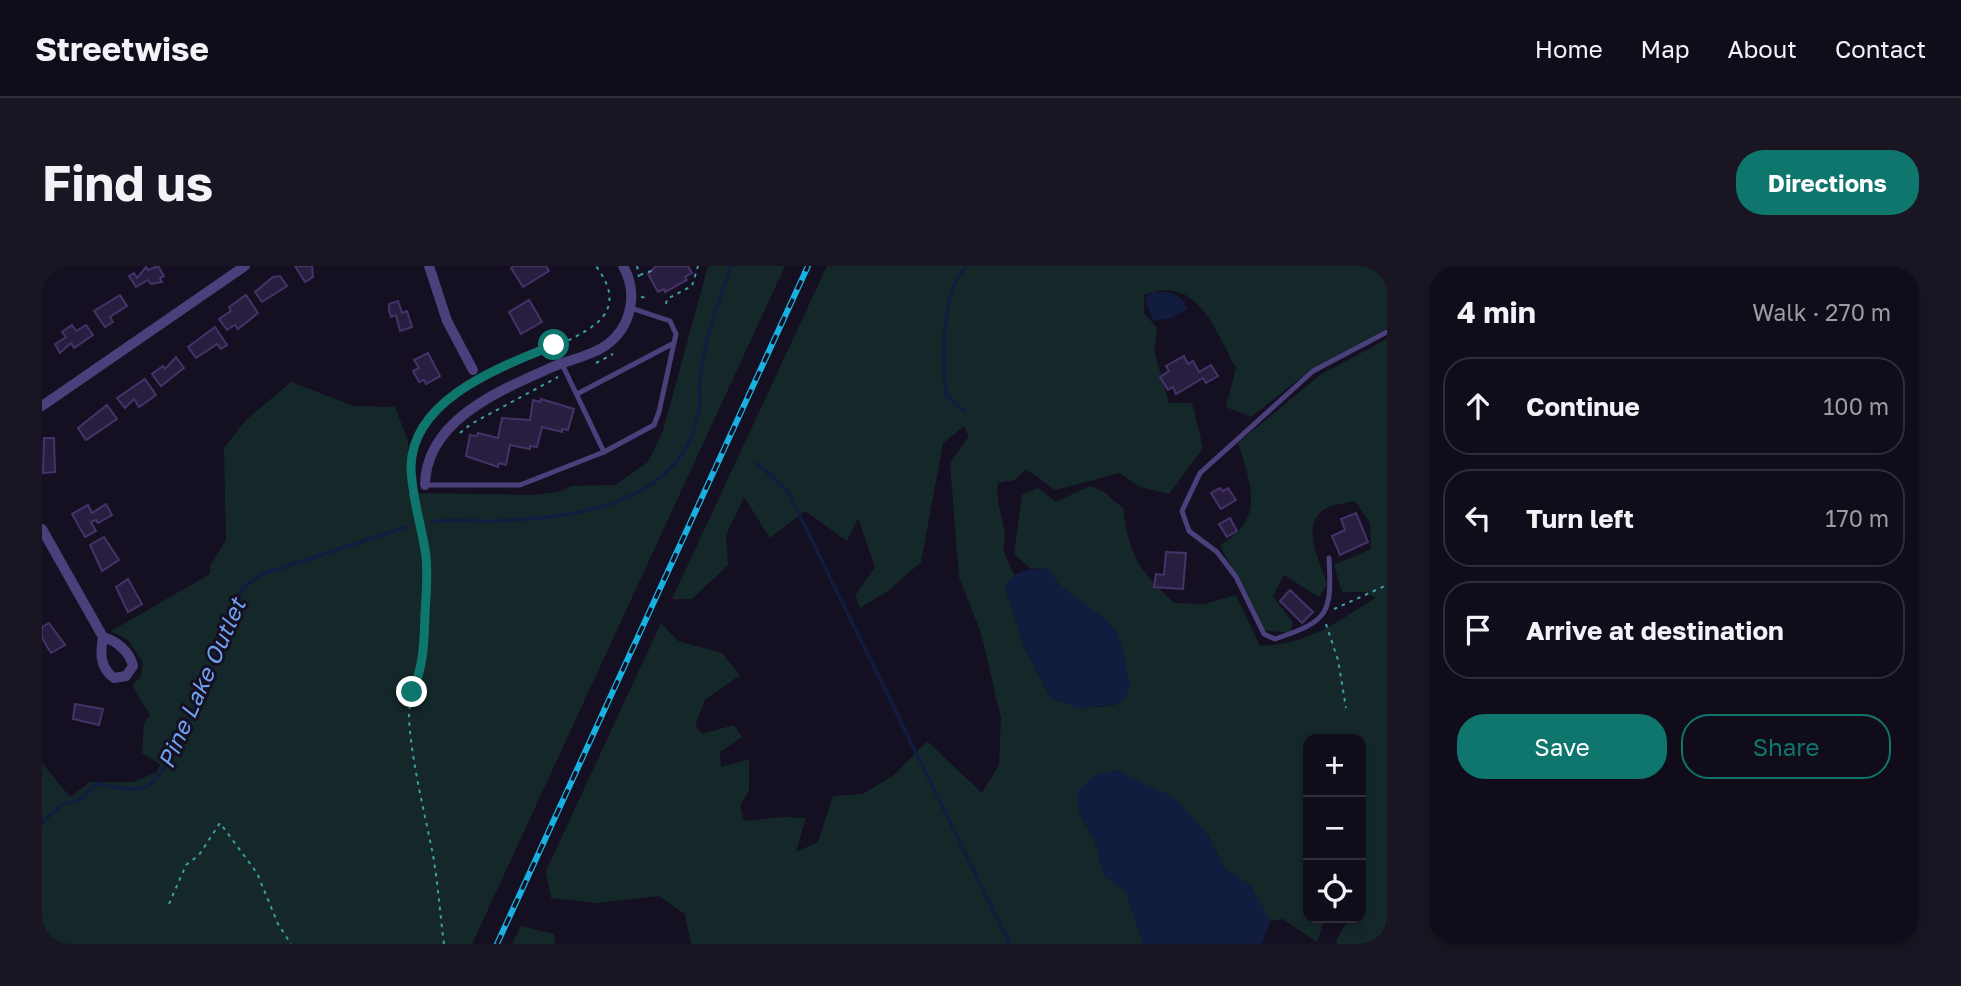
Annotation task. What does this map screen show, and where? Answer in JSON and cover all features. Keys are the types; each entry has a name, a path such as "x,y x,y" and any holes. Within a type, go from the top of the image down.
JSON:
{"street":[{"path":"42,406 244,266"},
{"path":"429,266 447,321 473,370"},
{"path":"425,485 429,457 454,421 494,396 564,369 604,347 622,330 635,310 630,283 623,266"},
{"path":"42,529 103,637"}],"lane":[{"path":"425,485 520,485 604,452 654,425 660,412 676,334 670,321 635,310"},
{"path":"1329,558 1331,589 1326,613 1314,624 1276,639 1265,634 1236,577 1217,552 1189,531 1182,510 1200,473 1313,372 1387,332"},
{"path":"577,394 674,343"},
{"path":"564,369 604,452"}],"path":[{"path":"444,944 433,858 409,716 412,692 423,668 426,589 426,556 413,485 413,452 420,432 430,417 451,398 520,359 576,336 600,321 608,309 609,293 596,266"},
{"path":"636,266 639,285"},
{"path":"639,275 652,271 651,266"},
{"path":"666,304 667,299 692,286 698,266"},
{"path":"635,310 639,296 648,298"},
{"path":"592,364 605,360 618,349"},
{"path":"454,438 471,424 564,369"},
{"path":"1346,708 1338,660 1326,628 1326,613 1387,585"},
{"path":"169,904 186,865 199,855 220,823 257,873 278,924 290,944"}],"green space":[{"path":"708,266 785,266 472,944 42,944 42,763 70,797 90,782 134,782 157,772 160,764 142,753 144,724 150,715 132,686 141,676 143,662 128,640 111,631 210,574 210,566 226,540 224,448 246,420 291,382 354,406 395,407 408,441 408,493 534,495 561,491 571,486 615,485 648,462 663,431"},
{"path":"827,266 1387,266 1387,329 1313,368 1251,417 1226,407 1236,368 1202,309 1178,292 1162,290 1144,295 1144,313 1157,328 1154,351 1169,403 1192,403 1203,448 1169,494 1140,487 1120,473 1055,490 1026,469 1015,480 998,483 997,492 1005,533 1003,550 1014,575 1005,587 1024,647 1051,698 1085,706 1111,705 1121,703 1130,686 1110,624 1056,583 1048,569 1030,568 1014,554 1022,495 1038,488 1056,502 1090,486 1104,492 1123,508 1129,539 1138,562 1174,603 1204,604 1236,595 1260,646 1307,637 1334,624 1375,598 1366,592 1342,592 1334,565 1371,549 1370,523 1355,501 1328,507 1319,514 1314,522 1314,543 1327,584 1319,597 1284,575 1273,596 1293,623 1290,633 1263,630 1220,545 1235,535 1249,512 1250,486 1238,443 1320,375 1387,339 1387,944 1337,944 1336,941 1346,923 1366,923 1366,734 1303,734 1303,923 1323,923 1317,942 1283,919 1270,921 1250,885 1225,869 1208,835 1079,813 1095,841 1104,876 1125,891 1144,944 691,944 685,914 659,896 597,903 551,898 546,871 661,623 678,641 722,653 740,675 705,700 695,725 702,734 734,725 742,737 720,752 721,767 749,759 749,790 740,806 744,821 783,817 806,818 796,852 818,842 833,796 863,794 894,775 927,741 982,793 999,765 1001,718 981,633 959,577 950,463 969,436 964,426 943,443 921,562 888,591 860,608 855,596 875,567 858,518 847,541 805,511 770,538 744,497 726,535 728,565 692,599 672,599"},
{"path":"521,926 554,934 555,944 512,944"}],"water":[{"path":"1153,292 1178,296 1187,309 1171,318 1153,321 1145,298"},
{"path":"1030,569 1048,569 1061,586 1115,630 1122,645 1130,686 1121,703 1080,709 1051,698 1024,647 1005,587 1014,575"},
{"path":"1117,770 1175,798 1208,835 1225,869 1250,885 1270,921 1262,944 1144,944 1125,891 1104,876 1095,841 1079,813 1077,792 1094,775"}],"building":[{"path":"158,266 164,276 160,278 162,282 151,284 148,280 136,287 129,276 134,273 137,278 146,267 148,270"},
{"path":"295,266 312,266 313,277 305,282"},
{"path":"546,266 549,271 523,287 511,268"},
{"path":"656,266 688,266 692,273 685,277 687,280 665,292 664,289 658,292 648,274"},
{"path":"280,276 287,286 262,302 255,292 273,277"},
{"path":"120,295 127,306 110,317 113,322 105,327 94,311"},
{"path":"246,295 258,313 238,329 235,325 227,330 219,319 231,311 229,307"},
{"path":"529,300 542,322 521,334 509,312"},
{"path":"398,301 402,313 407,311 412,327 400,331 396,315 391,317 389,311 389,304"},
{"path":"72,325 76,331 86,325 93,335 74,348 71,343 60,353 55,344 66,337 62,332"},
{"path":"215,327 227,345 221,349 217,344 196,358 188,347"},
{"path":"428,353 440,376 426,384 424,380 419,382 413,371 419,368 414,360"},
{"path":"1184,356 1188,364 1193,361 1199,372 1211,365 1218,376 1206,383 1203,378 1176,394 1173,387 1168,390 1160,377 1169,371 1166,366"},
{"path":"176,357 184,368 161,386 152,374 163,366 165,369"},
{"path":"145,379 156,395 139,407 134,399 125,408 117,398"},
{"path":"541,399 574,409 568,430 562,429 562,432 542,427 537,447 530,446 530,449 510,445 506,465 499,463 498,467 466,456 470,435 477,436 478,433 498,438 502,418 530,420 533,400 540,402"},
{"path":"107,405 117,419 86,440 78,428"},
{"path":"44,438 54,438 55,472 43,473"},
{"path":"1220,488 1223,491 1228,488 1236,500 1221,509 1211,493"},
{"path":"106,504 112,515 98,523 96,520 91,522 96,531 85,537 72,514 88,505 92,513"},
{"path":"1356,513 1368,542 1340,555 1332,536 1345,530 1341,519"},
{"path":"1230,518 1237,531 1227,537 1219,524"},
{"path":"104,537 119,560 102,571 90,545"},
{"path":"1166,552 1186,553 1183,589 1154,587 1156,574 1164,575"},
{"path":"128,579 142,604 128,612 116,587"},
{"path":"1290,590 1313,612 1302,623 1280,601"},
{"path":"49,623 65,645 51,653 42,638 42,627"},
{"path":"75,704 103,709 99,725 73,719"}],"waterway":[{"name":"Pine Lake Outlet","path":"432,522 526,519 590,510 620,500 648,486 671,467 689,443 699,411 699,383 705,350 731,266"},
{"path":"965,412 946,395 944,346 952,292 958,277 967,266"},
{"path":"757,463 788,492 1010,944"},
{"name":"Pine Lake Outlet","path":"42,823 62,804 80,800 97,784 128,789 140,788 146,787 158,777 185,729 242,589 260,575 406,527"}],"railway":[{"path":"497,944 808,266"}],"route":[{"path":"412,692 423,668 426,589 426,556 411,465 420,432 430,417 451,398 520,359 554,345"}]}
